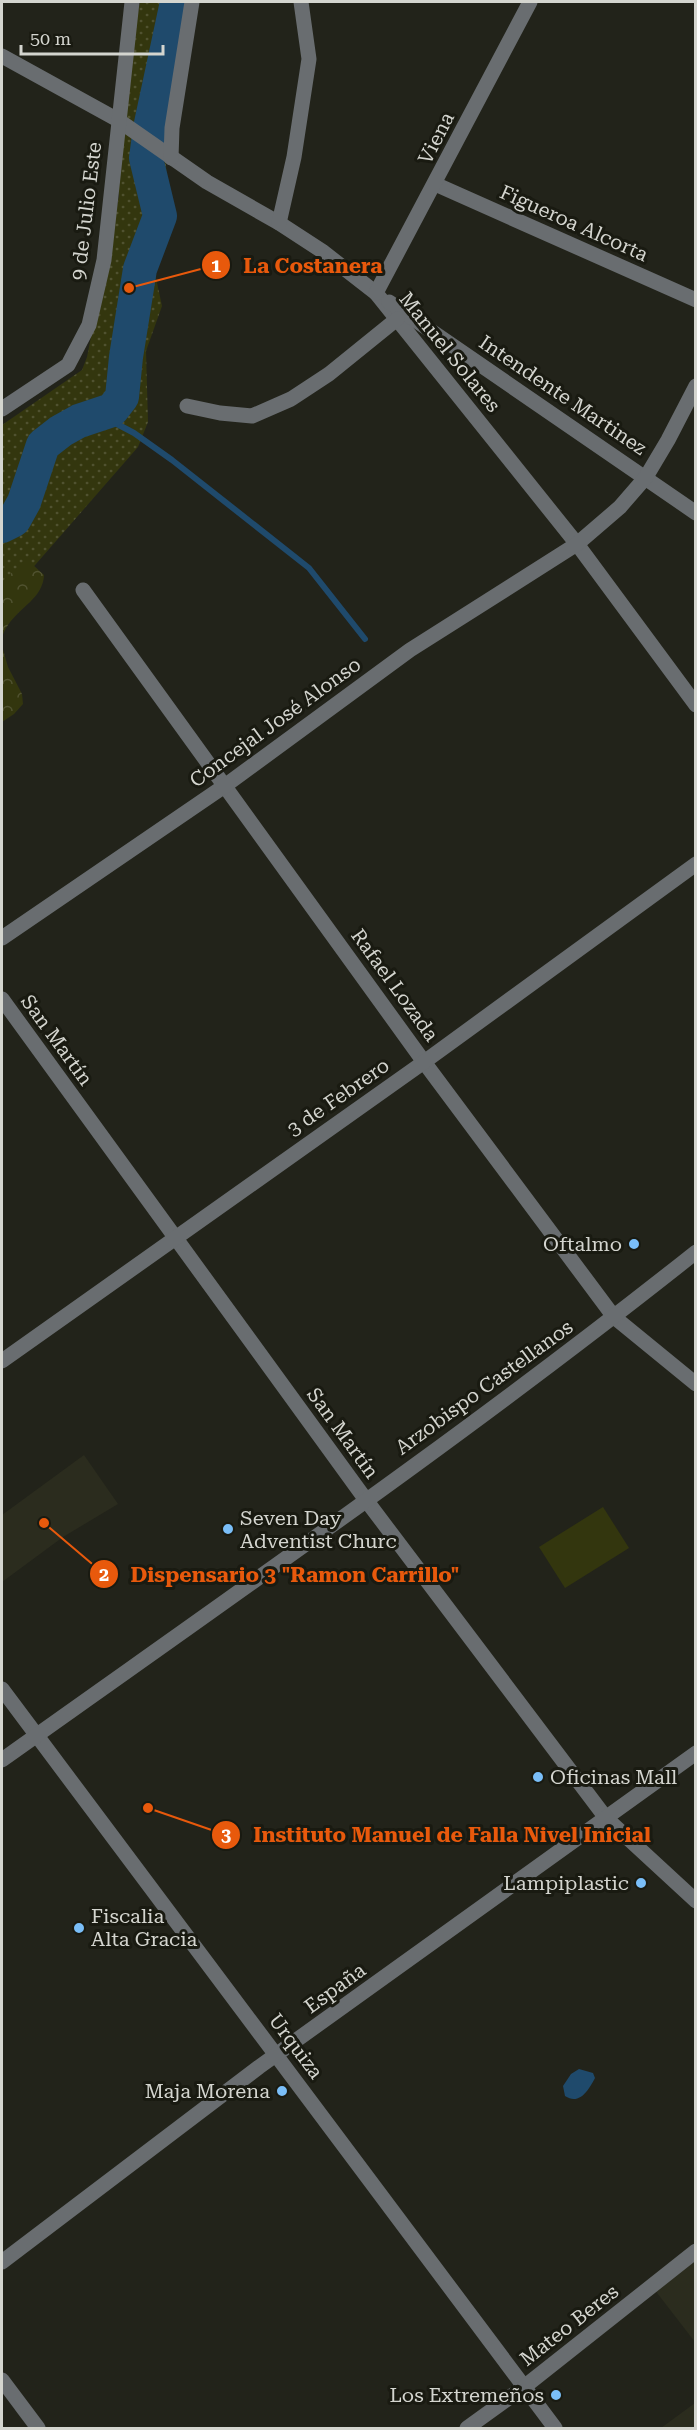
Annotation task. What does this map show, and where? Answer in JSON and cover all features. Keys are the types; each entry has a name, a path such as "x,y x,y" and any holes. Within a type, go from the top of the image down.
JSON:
{"street":[{"name":"9 de Julio Este","path":"2,409 68,365 89,325 104,260 121,122 132,2"},
{"path":"168,156 192,2"},
{"path":"279,223 294,157 309,59 301,2"},
{"name":"Viena","path":"376,293 530,2"},
{"name":"Manuel Solares","path":"2,56 121,122 207,182 279,223 322,251 376,293 577,544 696,705"},
{"name":"Figueroa Alcorta","path":"435,184 696,300"},
{"name":"Intendente Martinez","path":"376,293 696,513"},
{"path":"187,405 252,416 301,393 329,374 397,319"},
{"name":"Concejal José Alonso","path":"2,938 226,785 410,650 577,544 620,507 646,477 696,386"},
{"name":"Rafael Lozada","path":"83,590 424,1062 614,1317 696,1384"},
{"name":"3 de Febrero","path":"2,1361 424,1062 696,864"},
{"name":"San Martín","path":"2,999 366,1500 606,1818 696,1901"},
{"name":"Arzobispo Castellanos","path":"2,1760 366,1500 614,1317 696,1252"},
{"name":"Urquiza","path":"2,1689 555,2428"},
{"name":"España","path":"2,2262 259,2067 696,1753"},
{"name":"Mateo Beres","path":"467,2428 524,2387 696,2251"},
{"path":"2,2380 38,2428"}],"shaded area":[{"path":"84,1455 118,1504 63,1537 2,1582 2,1515"},
{"path":"695,2255 695,2342 654,2289"},
{"path":"695,2403 695,2428 661,2428"}],"green space":[{"path":"140,2 188,2 165,148 169,214 154,269 162,306 146,351 148,422 138,447 2,603 2,425 82,370 87,357 119,196 118,120"},
{"path":"32,564 44,575 43,583 35,596 8,625 2,638 2,582 19,568"},
{"path":"2,646 8,667 22,694 23,704 2,722"},
{"path":"603,1507 629,1548 565,1588 539,1547"}],"water":[{"path":"579,2069 593,2073 595,2078 580,2098 570,2099 565,2096 563,2086 571,2074"}],"waterway":[{"path":"2,526 14,520 24,502 43,445 79,421 112,410 122,397 140,269 160,216 146,158 150,128 177,2"},
{"path":"98,414 134,433 172,460 309,568 365,639"}],"place":[{"name":"La Costanera","path":"129,288"},
{"name":"Oftalmo","path":"634,1244"},
{"name":"Dispensario 3 \"Ramon Carrillo\"","path":"44,1523"},
{"name":"Seven Day Adventist Churc","path":"228,1529"},
{"name":"Oficinas Mall","path":"538,1777"},
{"name":"Instituto Manuel de Falla Nivel Inicial","path":"148,1808"},
{"name":"Lampiplastic","path":"641,1883"},
{"name":"Fiscalia Alta Gracia","path":"79,1928"},
{"name":"Maja Morena","path":"282,2091"},
{"name":"Los Extremeños","path":"556,2395"}]}
